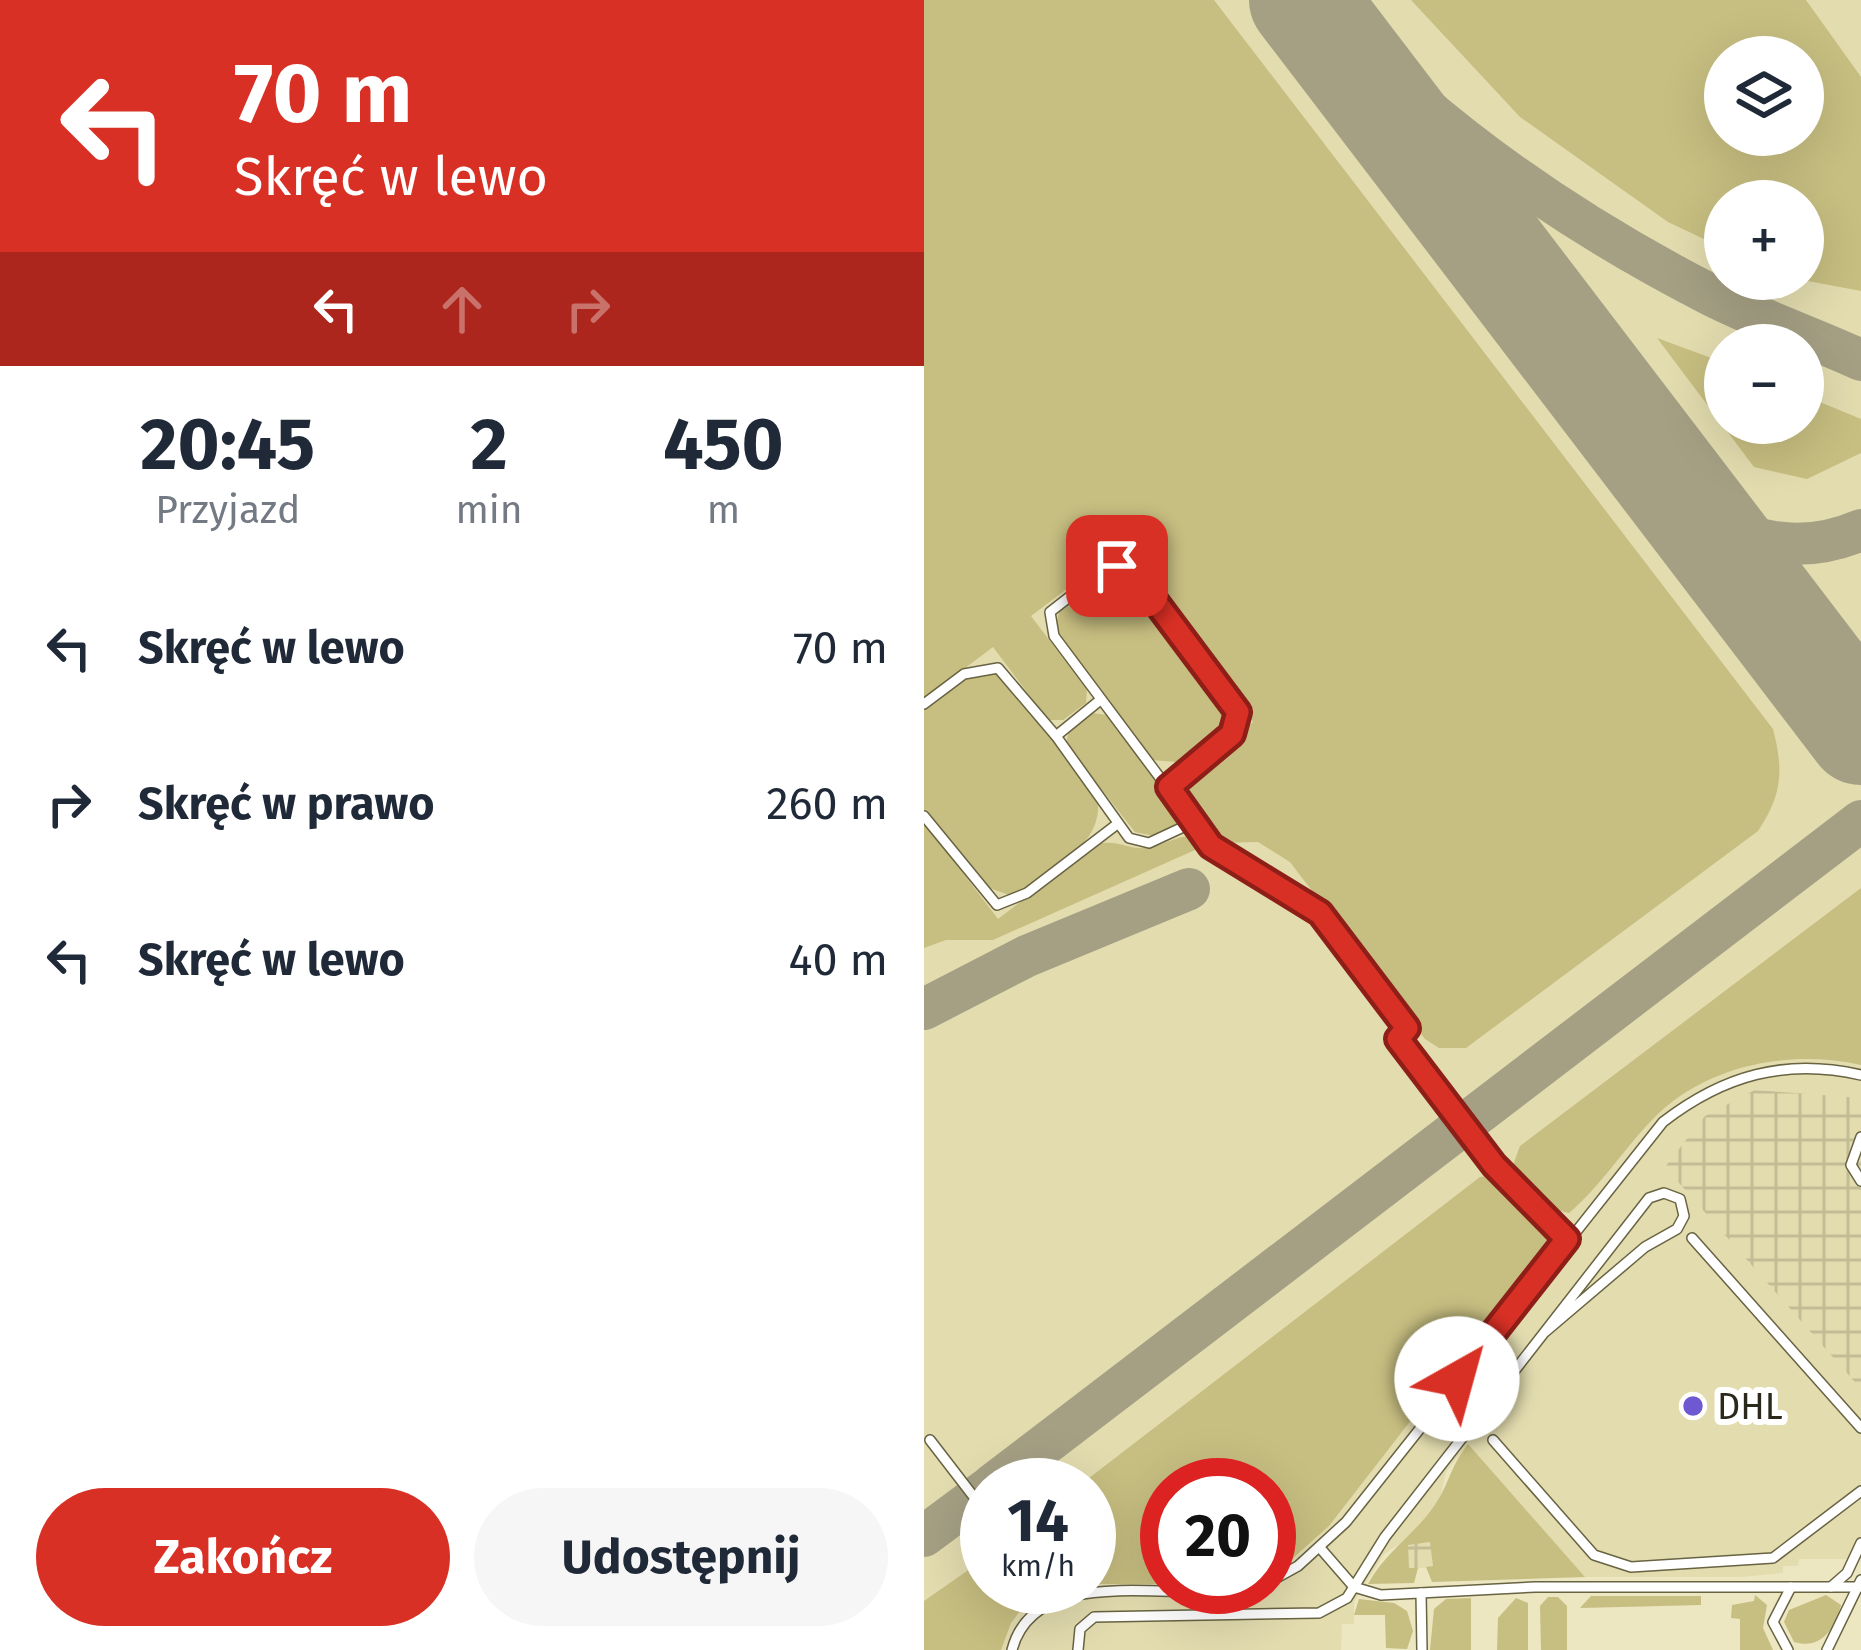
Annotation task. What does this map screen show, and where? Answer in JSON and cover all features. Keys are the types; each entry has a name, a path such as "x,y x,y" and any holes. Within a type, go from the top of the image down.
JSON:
{"lane":[{"path":"1169,787 1232,734 1238,712 1149,593 1117,566 1100,570 1058,603 1048,621 1100,701 1211,846 1320,913 1407,1028 1398,1039 1463,1126 1567,1239"},
{"path":"924,704 964,674 998,668 1056,736 1130,838 1149,843 1194,822"},
{"path":"1056,736 1100,701"},
{"path":"924,816 997,905 1027,893 1116,824"},
{"path":"1296,1565 1321,1549 1663,1122 1720,1084 1756,1072 1802,1066 1861,1075"},
{"path":"1861,1137 1851,1165 1861,1181"},
{"path":"1078,1650 1080,1629 1094,1617 1319,1613 1342,1604 1378,1547 1649,1198 1664,1193 1680,1199 1684,1216 1677,1229 1645,1246 1545,1332"},
{"path":"1692,1238 1861,1428"},
{"path":"929,1440 960,1480"},
{"path":"1493,1440 1594,1555 1631,1567 1773,1558 1861,1491"},
{"path":"1831,1587 1847,1573 1861,1544"},
{"path":"1321,1549 1354,1587 1381,1595 1487,1588 1860,1585"},
{"path":"1827,1650 1860,1585"},
{"path":"1788,1650 1773,1622 1791,1587"},
{"path":"1421,1593 1422,1650"},
{"path":"1012,1650 1024,1623 1036,1614"}],"shaded area":[{"path":"924,0 1861,0 1861,1559 1799,1559 1798,1566 1783,1566 1783,1573 1741,1577 1585,1577 1467,1445 1446,1472 1440,1498 1410,1537 1384,1554 1354,1602 1354,1624 1342,1624 1341,1650 924,1650"},
{"path":"924,0 1214,0 1773,729 1779,782 1758,831 1466,1048 1439,1048 1425,1039 1290,862 1258,842 1217,843 1188,802 1191,773 1253,722 1121,548 1031,616 1087,690 1086,703 1063,720 1048,720 993,647 924,699"},
{"path":"1411,0 1806,0 1861,77 1861,291 1824,284 1824,180 1704,180 1704,239 1668,222 1520,117"},
{"path":"1657,338 1704,355 1704,401"},
{"path":"1824,404 1861,419 1861,453 1807,479 1754,467 1737,444 1824,444"},
{"path":"1112,571 1125,574 1221,690 1230,725 1187,763 1152,760 1062,644 1056,628 1060,605 1093,577"},
{"path":"995,672 1011,683 1097,797 1098,814 1085,841 1061,863 1009,895 984,886 924,809 924,709 967,676"},
{"path":"1092,713 1107,715 1181,813 1174,828 1154,836 1135,832 1066,744 1069,730"},
{"path":"924,822 998,919 1097,844 1146,848 1198,836 1204,846 993,940 946,940 924,948"},
{"path":"1861,888 1861,1065 1776,1061 1721,1074 1696,1086 1651,1121 1569,1213 1549,1208 1512,1168 1520,1146"},
{"path":"1755,1090 1861,1098 1861,1389 1665,1167 1705,1116"},
{"path":"1489,1176 1542,1224 1549,1242 1329,1526 1296,1555 1296,1458 1140,1458 1140,1584 1116,1584 1115,1458 1480,1177"},
{"path":"1468,1444 1585,1577 1432,1582 1426,1567 1433,1566 1430,1542 1408,1545 1409,1568 1418,1568 1414,1583 1368,1584 1436,1503"},
{"path":"1431,1542 1433,1567 1409,1569 1407,1544"},
{"path":"960,1576 960,1614 1018,1614 1001,1650 924,1650 924,1601"},
{"path":"1755,1595 1767,1605 1763,1628 1773,1650 1740,1650 1740,1619 1731,1618 1732,1605 1754,1601"},
{"path":"1826,1595 1841,1605 1831,1629 1812,1643 1794,1642 1784,1622 1789,1610"},
{"path":"1591,1596 1701,1596 1701,1605 1580,1608"},
{"path":"1548,1597 1558,1597 1567,1606 1567,1650 1541,1650 1540,1606"},
{"path":"1471,1598 1471,1650 1430,1650 1434,1609 1446,1599"},
{"path":"1516,1598 1528,1603 1528,1650 1497,1650 1498,1618"},
{"path":"1359,1599 1394,1603 1407,1611 1413,1631 1407,1649 1386,1648 1385,1615 1354,1615"}],"taxiway":[{"path":"1312,0 1448,126 1549,200 1709,294 1861,360"},
{"path":"1688,505 1729,528 1771,542 1815,543 1861,530"},
{"path":"1861,725 1854,721 1861,749"},
{"path":"1027,1458 1861,821"},
{"path":"924,1009 1027,956 1189,889"},
{"path":"924,1536 960,1509"}],"runway":[{"path":"1303,0 1861,731"}],"place":[{"name":"DHL","path":"1693,1406"}],"route":[{"path":"1117,566 1130,572 1149,593 1238,712 1238,727 1232,734 1169,787 1211,846 1320,913 1407,1028 1398,1039 1463,1126 1512,1185 1567,1239 1457,1379"}]}
